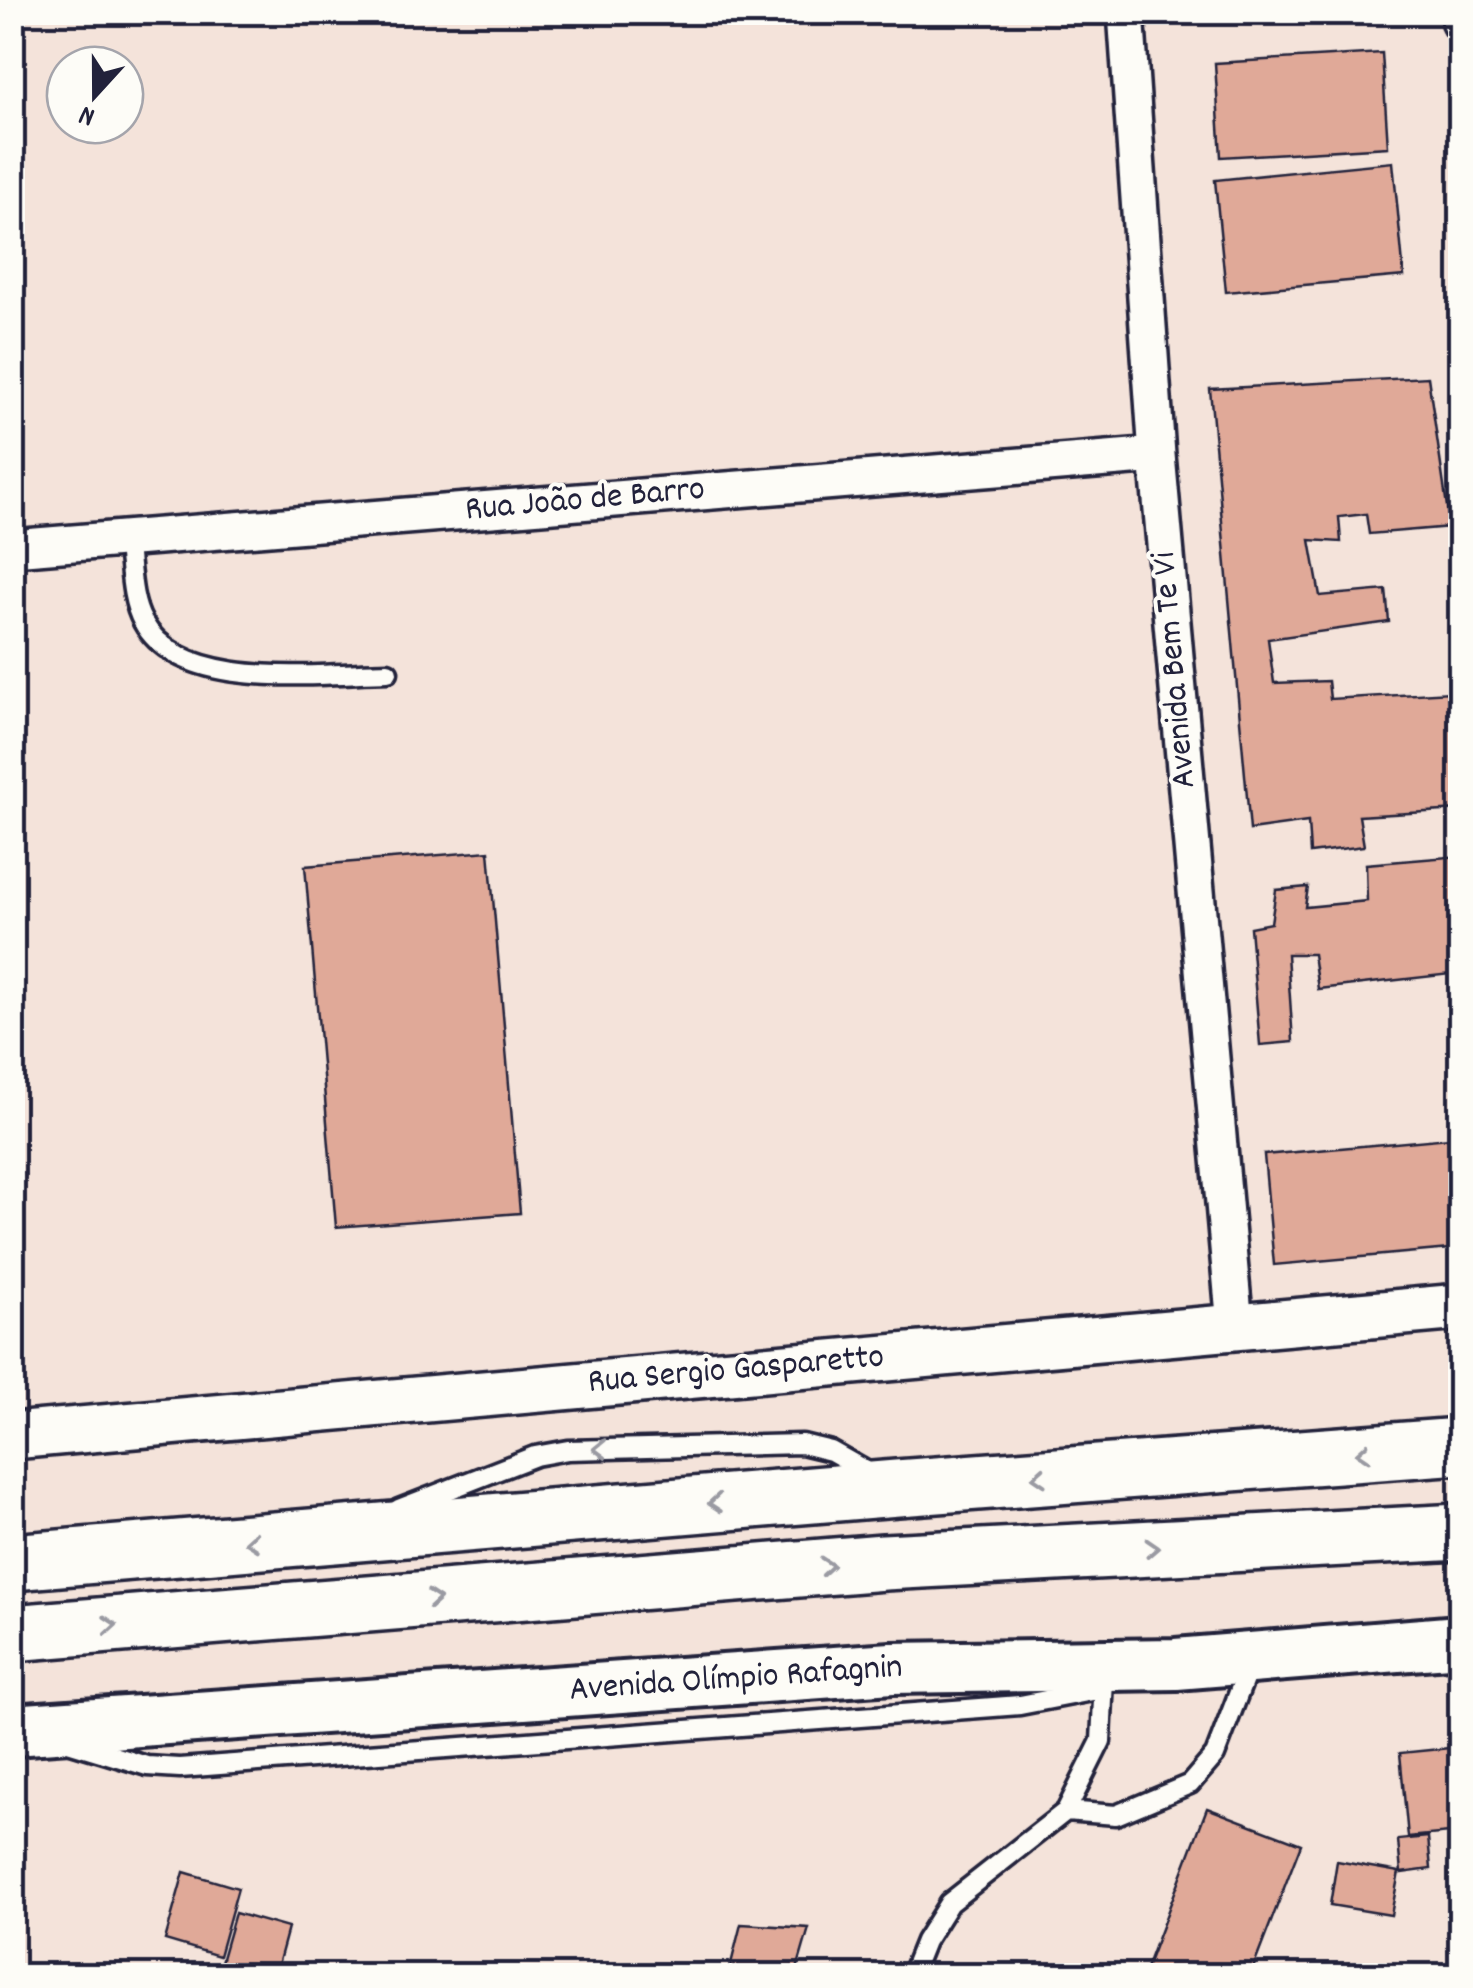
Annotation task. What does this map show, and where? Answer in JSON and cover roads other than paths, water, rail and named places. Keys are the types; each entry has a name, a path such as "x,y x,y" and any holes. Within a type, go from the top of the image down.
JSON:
{"highway":[{"path":"12,1562 897,1488 1460,1446"},
{"path":"12,1633 884,1562 1460,1532"}],"main road":[{"name":"Avenida Olímpio Rafagnin","path":"19,1730 892,1668 1104,1676 1253,1656 1460,1641"}],"street":[{"name":"Avenida Bem Te Vi","path":"1126,12 1157,455 1235,1326"},
{"path":"1460,12 1460,23"},
{"name":"Rua João de Barro","path":"12,548 1157,455"},
{"name":"Rua Sergio Gasparetto","path":"12,1436 1460,1307"}],"lane":[{"path":"128,539 143,622 152,635 183,660 222,670 270,673 388,672"},
{"path":"1066,1811 1116,1815 1190,1784 1215,1755 1253,1656"},
{"path":"911,1976 925,1941 949,1903 1066,1811 1101,1741 1104,1676"}]}
